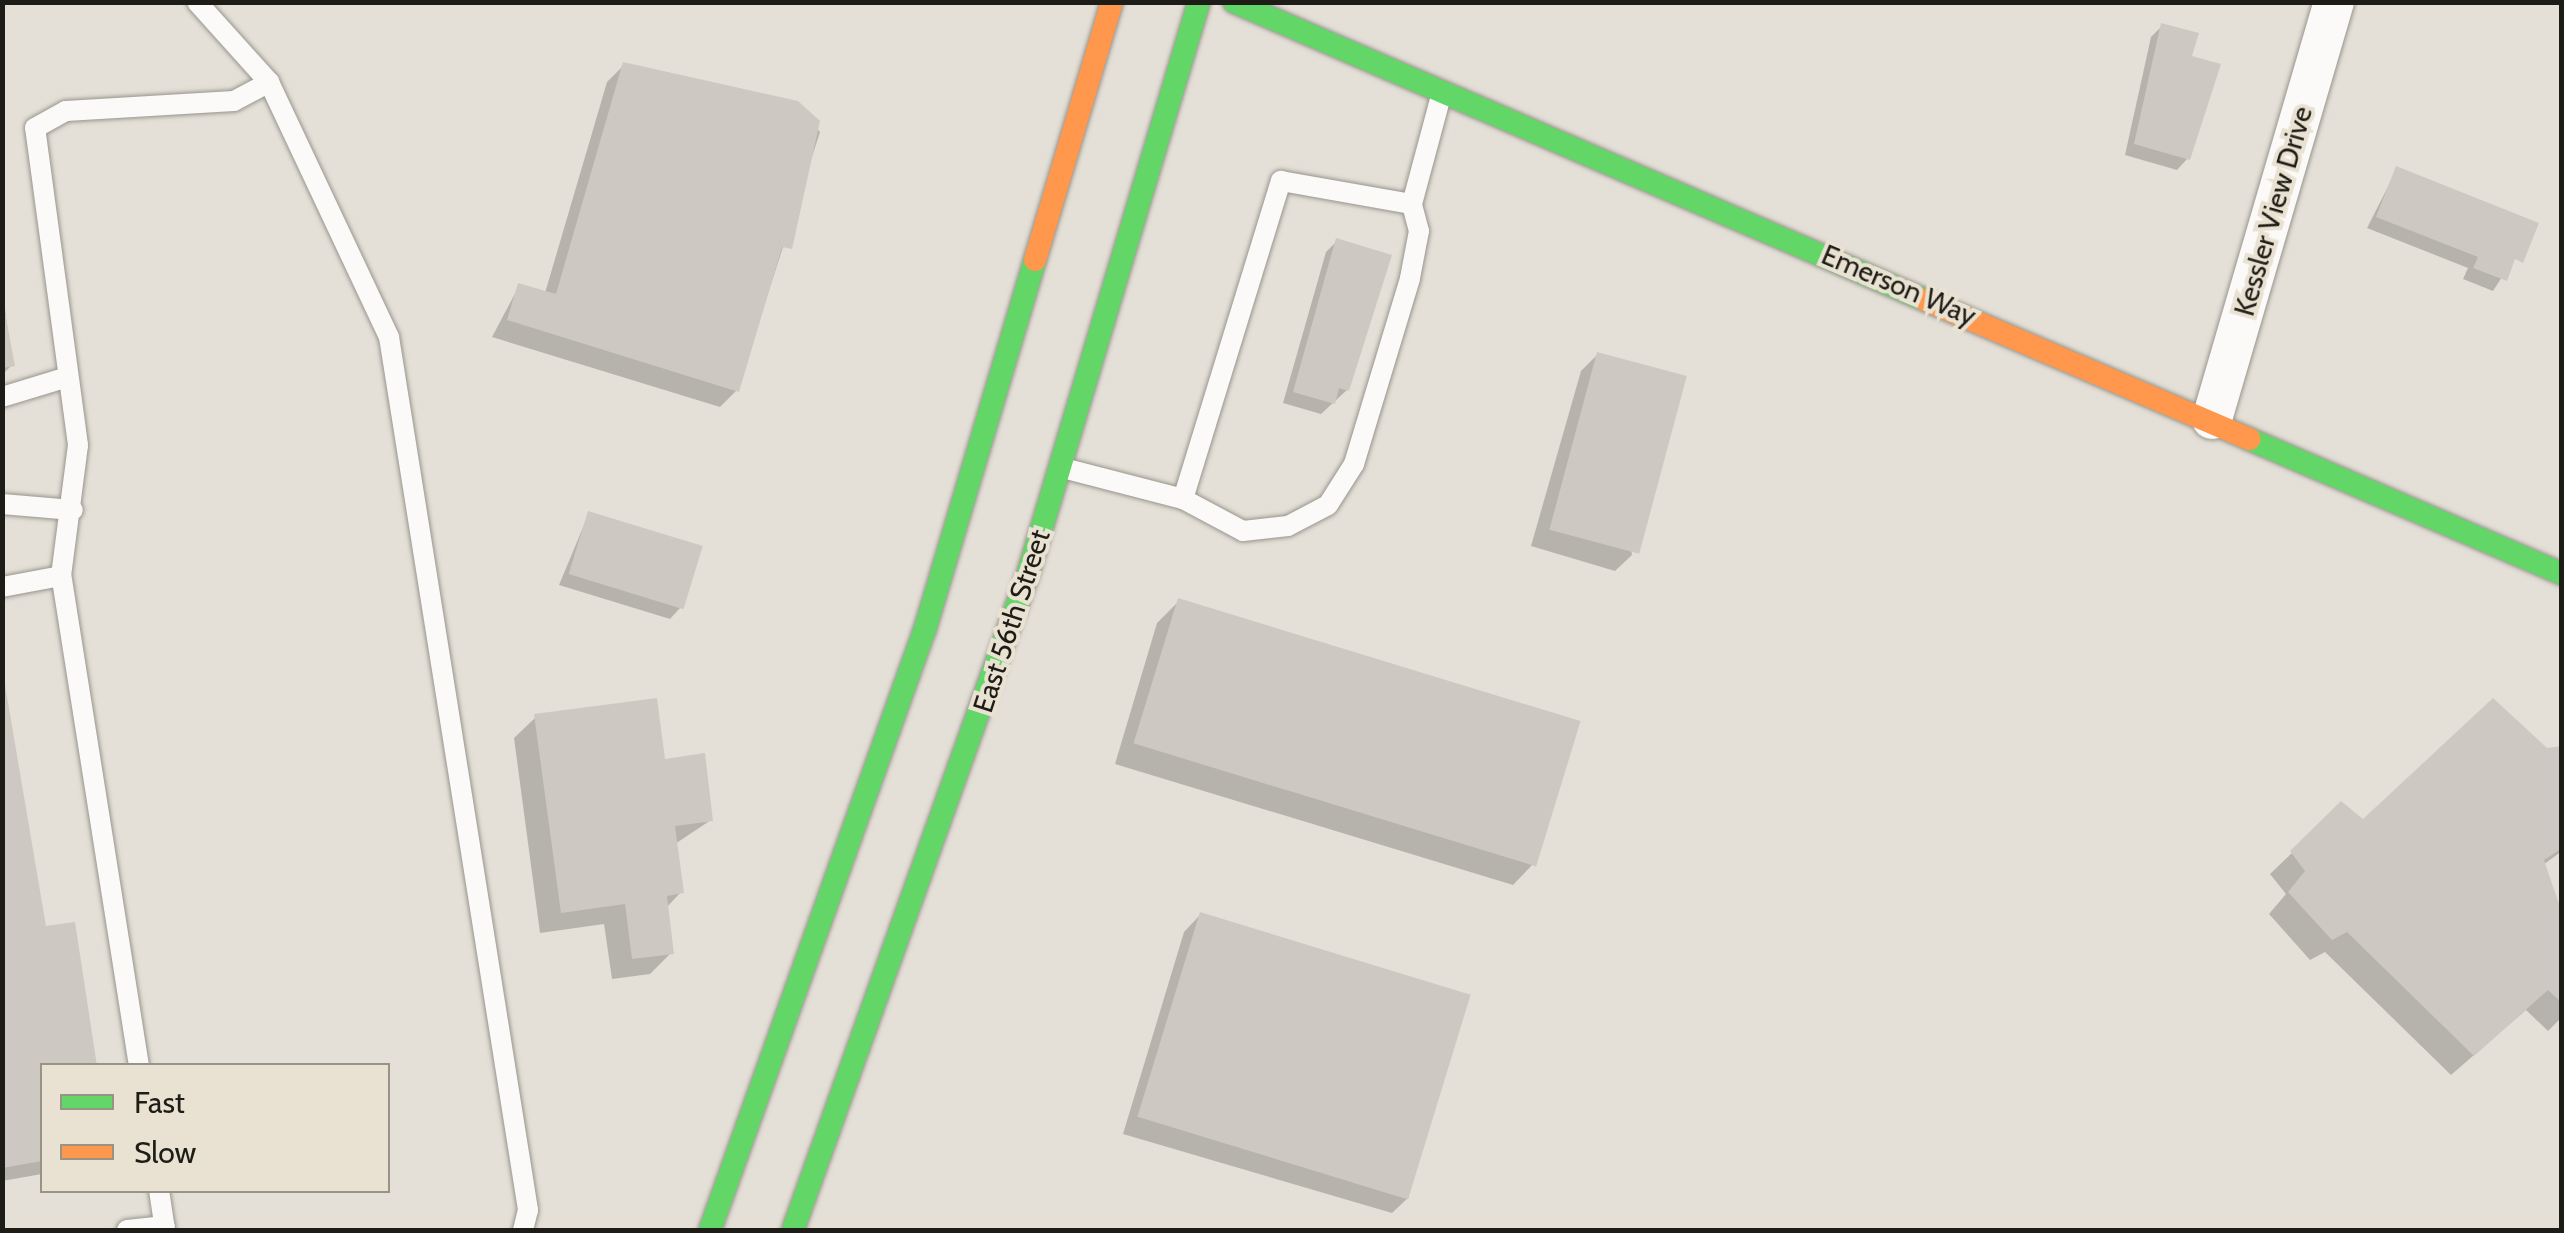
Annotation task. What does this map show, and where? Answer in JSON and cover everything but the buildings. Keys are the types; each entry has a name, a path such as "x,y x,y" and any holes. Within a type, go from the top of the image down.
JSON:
{"main road":[{"path":"710,1230 931,610 1112,2"},
{"name":"East 56th Street","path":"793,1230 1063,468 1199,2"},
{"name":"Emerson Way","path":"1234,2 1442,94 2212,419 2562,574"}],"street":[{"name":"Kessler View Drive","path":"2212,419 2334,2"}],"lane":[{"path":"197,2 269,82 389,338 528,1210 523,1230"},
{"path":"140,1063 61,576 73,510 78,445 36,128 66,111 234,101 269,82"},
{"path":"1063,468 1183,498 1253,532 1311,516 1340,491 1416,253 1412,204 1442,94"},
{"path":"1183,498 1281,181 1412,204"},
{"path":"2,397 68,377"},
{"path":"2,504 73,510"},
{"path":"2,587 61,576"},
{"path":"127,1230 165,1228 159,1193"}],"traffic: fast":[{"path":"793,1230 1027,577 1199,2"},
{"path":"1234,2 1925,300"},
{"path":"710,1230 925,629 1035,260"},
{"path":"2249,439 2562,574"}],"traffic: slow":[{"path":"1035,260 1112,2"},
{"path":"1925,300 2249,439"}]}
